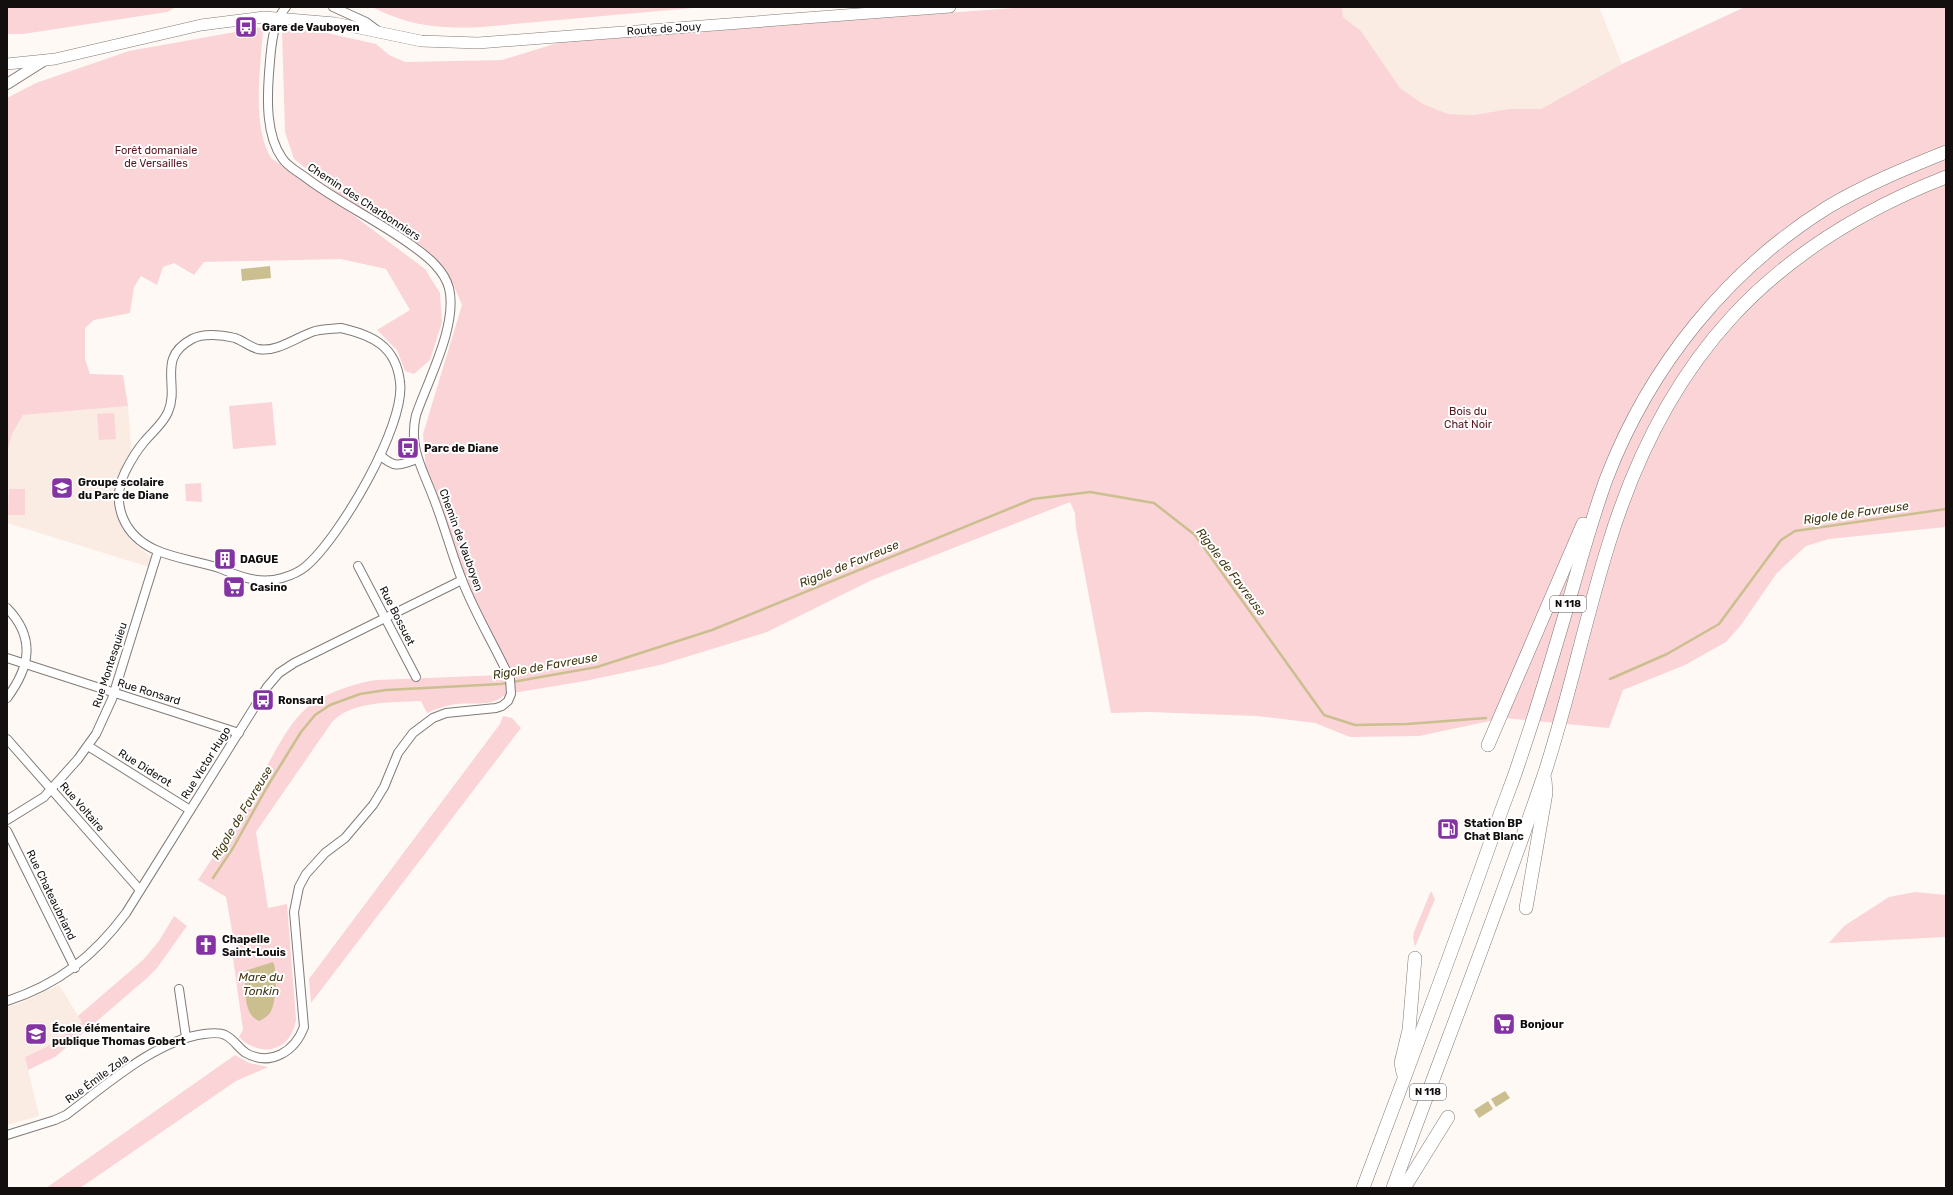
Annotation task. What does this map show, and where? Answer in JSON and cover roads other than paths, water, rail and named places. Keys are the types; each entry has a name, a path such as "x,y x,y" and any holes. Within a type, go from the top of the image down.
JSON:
{"highway":[{"name":"N 118","path":"1363,1188 1465,916 1518,764 1599,498 1619,447 1647,394 1664,366 1694,325 1717,299 1777,243 1825,209 1877,181 1946,152"},
{"name":"N 118","path":"1393,1188 1545,772 1618,515 1635,468 1654,428 1691,367 1710,342 1741,307 1792,260 1860,216 1892,200 1946,177"},
{"path":"1488,745 1587,514 1599,498"},
{"path":"1526,908 1546,793 1545,772"},
{"path":"1404,1077 1401,1063 1409,1030 1415,958"},
{"path":"1404,1188 1448,1117"}],"main road":[{"name":"Route de Jouy","path":"7,64 45,60 208,23 247,18 279,18 328,22 421,41 478,43 950,7"}],"street":[{"name":"Chemin des Charbonniers","path":"286,7 279,18 274,32 268,86 274,144 282,159 288,166 314,184 393,231 422,253 433,263 448,288 448,322 444,344 421,401 413,427 417,459 427,481"},
{"name":"Route de Jouy","path":"333,7 366,22 378,32"},
{"path":"7,84 45,60"},
{"path":"341,328 374,338 380,342 395,363 401,384 399,400 380,455 352,509 305,567 297,572 272,580 254,579 204,563 158,551 137,538 129,529 119,510 119,496 125,472 142,444 169,411 171,402 171,362 181,348 193,338 206,335 234,338 259,349 292,342 305,334 317,330 341,328"},
{"path":"380,455 391,464 397,466 417,459"},
{"name":"Chemin de Vauboyen","path":"427,481 462,580 511,687"},
{"name":"Rue Montesquieu","path":"7,820 30,807 51,789 88,746 103,720 114,693 158,551"},
{"name":"Rue Bossuet","path":"358,566 416,677"},
{"name":"Rue Victor Hugo","path":"7,1001 42,988 74,968 102,943 114,929 267,687 279,673 294,663 462,580"},
{"path":"7,608 23,629 27,647 24,664 14,688 7,698"},
{"name":"Rue Ronsard","path":"7,658 238,733"},
{"name":"Rue Émile Zola","path":"7,1135 66,1115 153,1052 186,1038 215,1033 224,1035 245,1052 260,1058 279,1056 287,1052 296,1044 304,1027 294,912 300,887 306,874 325,853 345,838 373,805 384,787 398,753 405,742 422,724 446,713 496,708 505,704 511,687"},
{"name":"Rue Voltaire","path":"7,739 140,890"},
{"name":"Rue Diderot","path":"88,746 190,810"},
{"name":"Rue Chateaubriand","path":"7,831 74,968"},
{"path":"179,989 186,1038"}],"water":[{"path":"270,266 271,278 242,281 241,269"},
{"name":"Mare du Tonkin","path":"273,962 276,980 274,1003 270,1013 259,1021 250,1012 247,1006 245,971"},
{"path":"1505,1091 1510,1098 1496,1107 1491,1099"},
{"path":"1488,1101 1493,1109 1479,1118 1474,1110"}],"waterway":[{"name":"Rigole de Favreuse","path":"213,878 233,848 267,787 301,732 315,715 330,705 360,694 386,690 501,684 597,667 712,630 1033,499 1090,492 1154,503 1195,535 1324,715 1355,725 1407,724 1486,718"},
{"name":"Rigole de Favreuse","path":"1610,679 1667,654 1719,624 1781,540 1795,531 1946,509"}],"place":[{"name":"Gare de Vauboyen","path":"246,27"},
{"name":"Parc de Diane","path":"408,448"},
{"name":"Groupe scolaire du Parc de Diane","path":"62,488"},
{"name":"DAGUE","path":"225,559"},
{"name":"Casino","path":"234,587"},
{"name":"Ronsard","path":"263,700"},
{"name":"Station BP Chat Blanc","path":"1448,829"},
{"name":"Chapelle Saint-Louis","path":"206,945"},
{"name":"Bonjour","path":"1504,1024"},
{"name":"École élémentaire publique Thomas Gobert","path":"36,1034"}],"park label":[{"name":"Forêt domaniale de Versailles","path":"156,156"},
{"name":"Bois du Chat Noir","path":"1468,417"}]}
